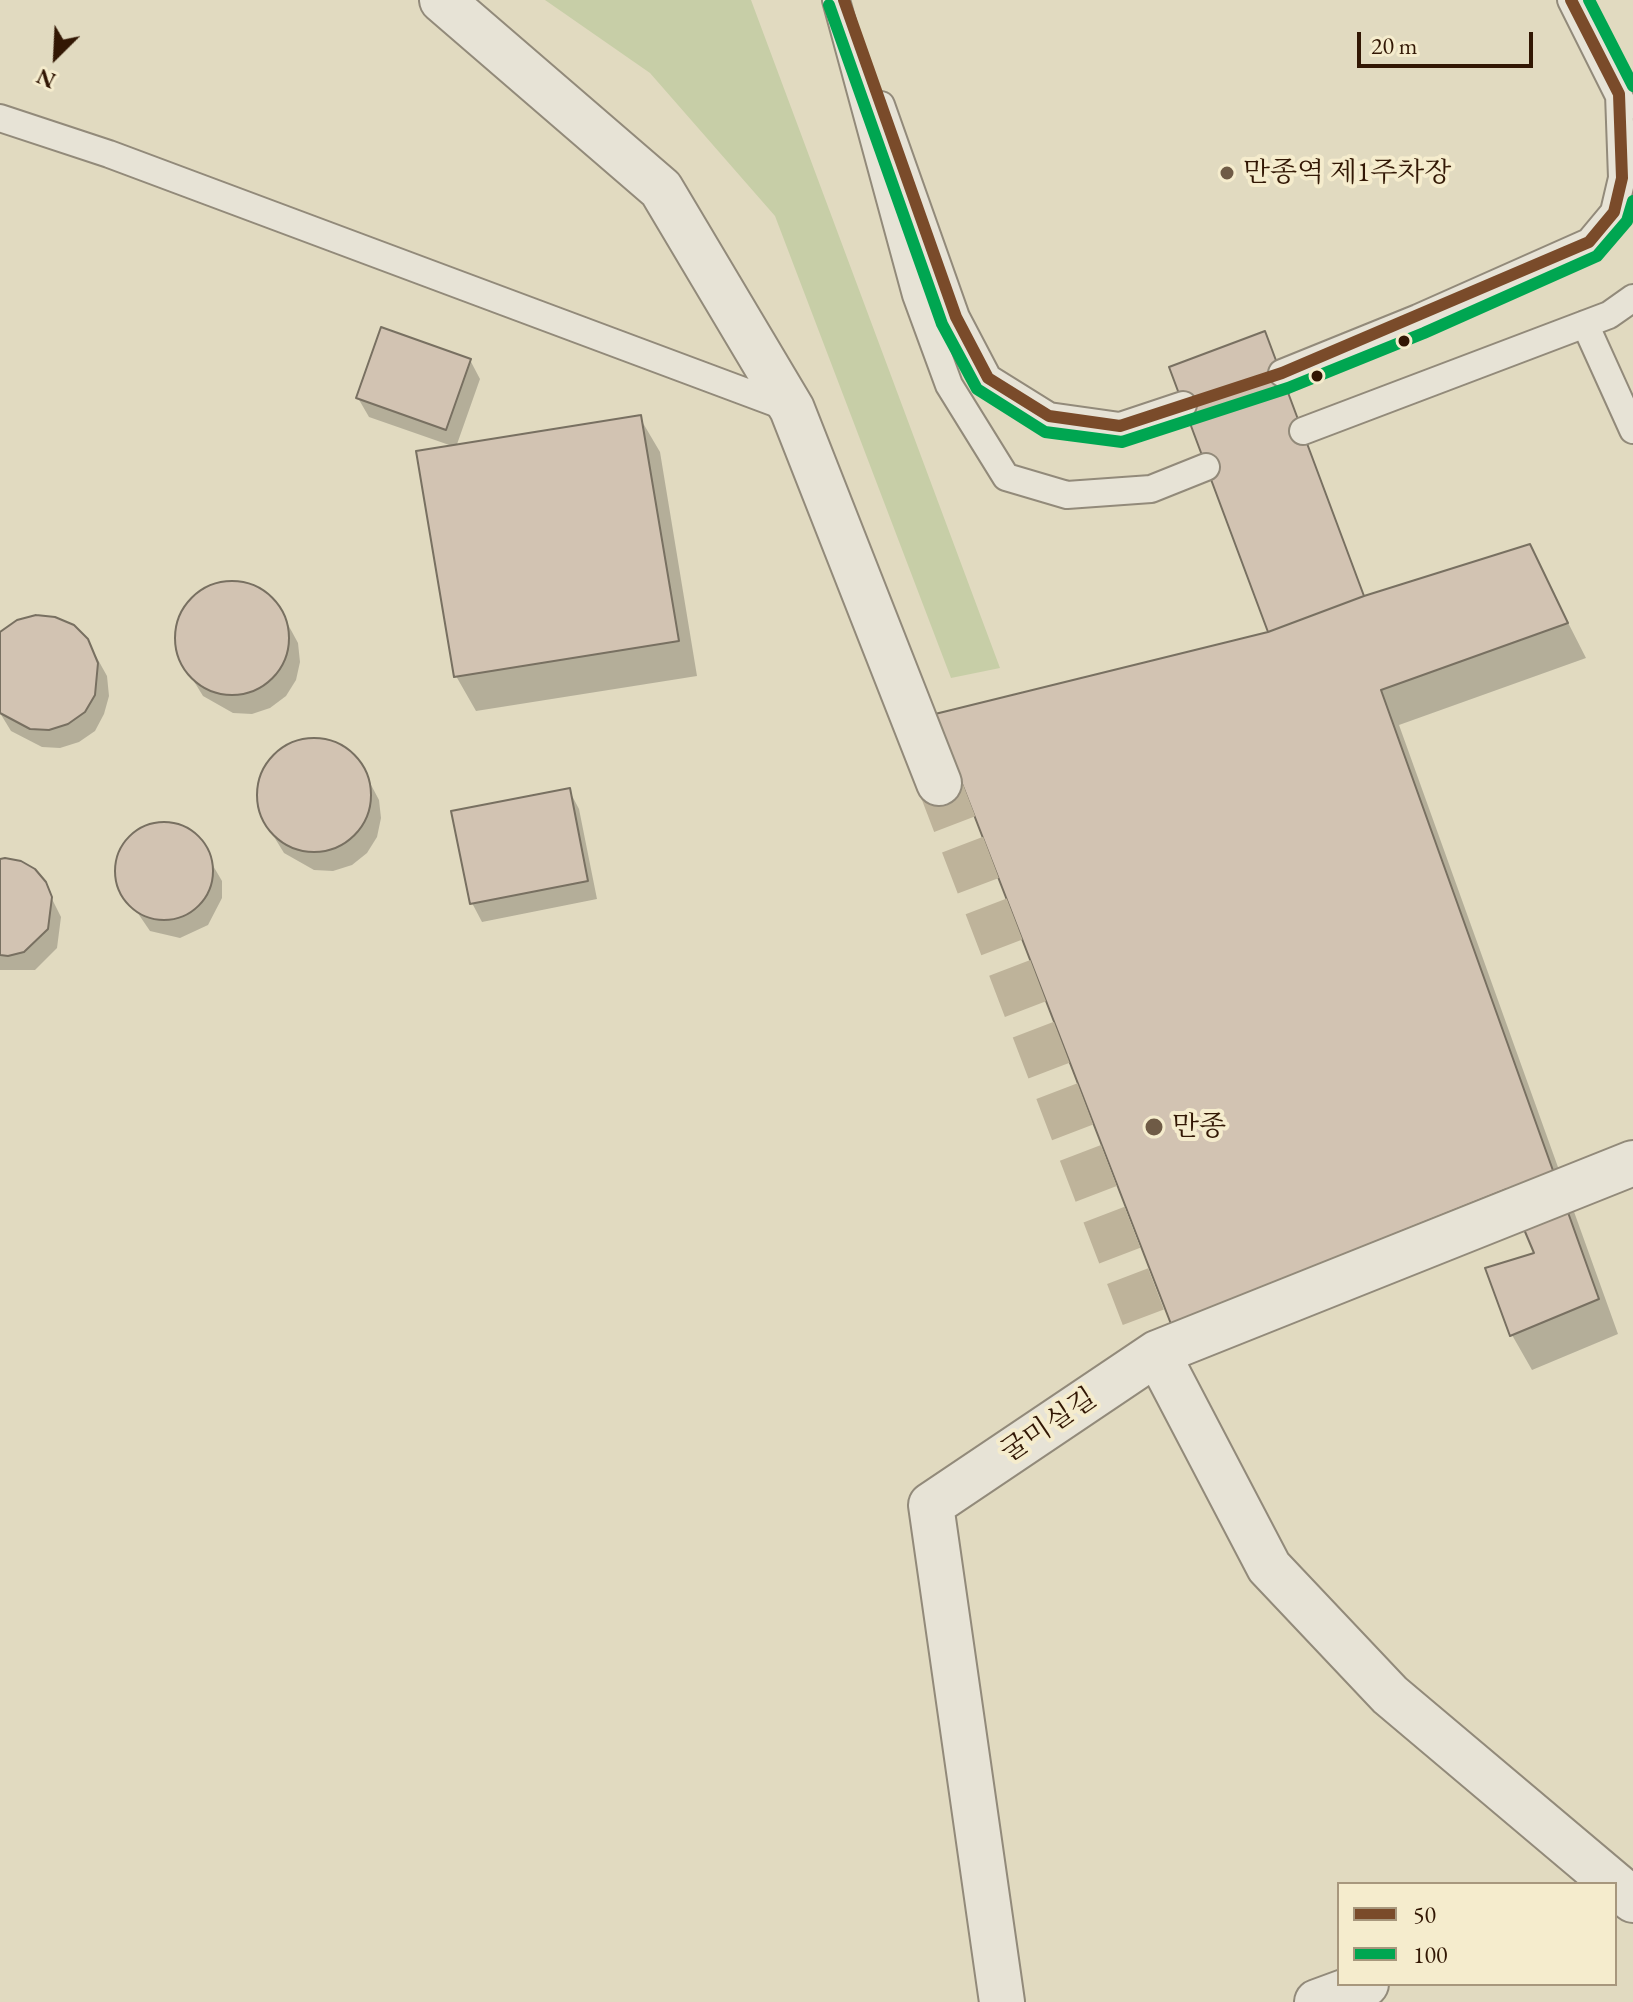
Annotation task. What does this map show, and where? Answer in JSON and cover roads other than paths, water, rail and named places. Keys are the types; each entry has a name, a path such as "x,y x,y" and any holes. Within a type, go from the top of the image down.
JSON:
{"street":[{"path":"442,0 661,189 792,409 939,783"},
{"name":"굴미실길","path":"1002,2002 931,1505 1157,1353 1633,1163"},
{"path":"1157,1353 1269,1567 1390,1695 1612,1882"},
{"path":"1317,2002 1361,1986"}],"lane":[{"path":"836,0 916,295 949,385 1006,477 1067,495 1151,489 1206,467"},
{"path":"844,0 956,317 988,378 1049,416 1120,426 1183,405"},
{"path":"1571,0 1633,127"},
{"path":"1282,373 1418,318 1589,242 1614,212 1622,178 1619,94"},
{"path":"0,118 109,154 792,409"},
{"path":"1303,431 1609,315 1633,298"},
{"path":"1585,324 1633,430"}],"tunnel":[{"path":"939,783 1157,1353"}],"place":[{"name":"만종역 제1주차장","path":"1227,173"},
{"name":"만종","path":"1154,1127"}]}
